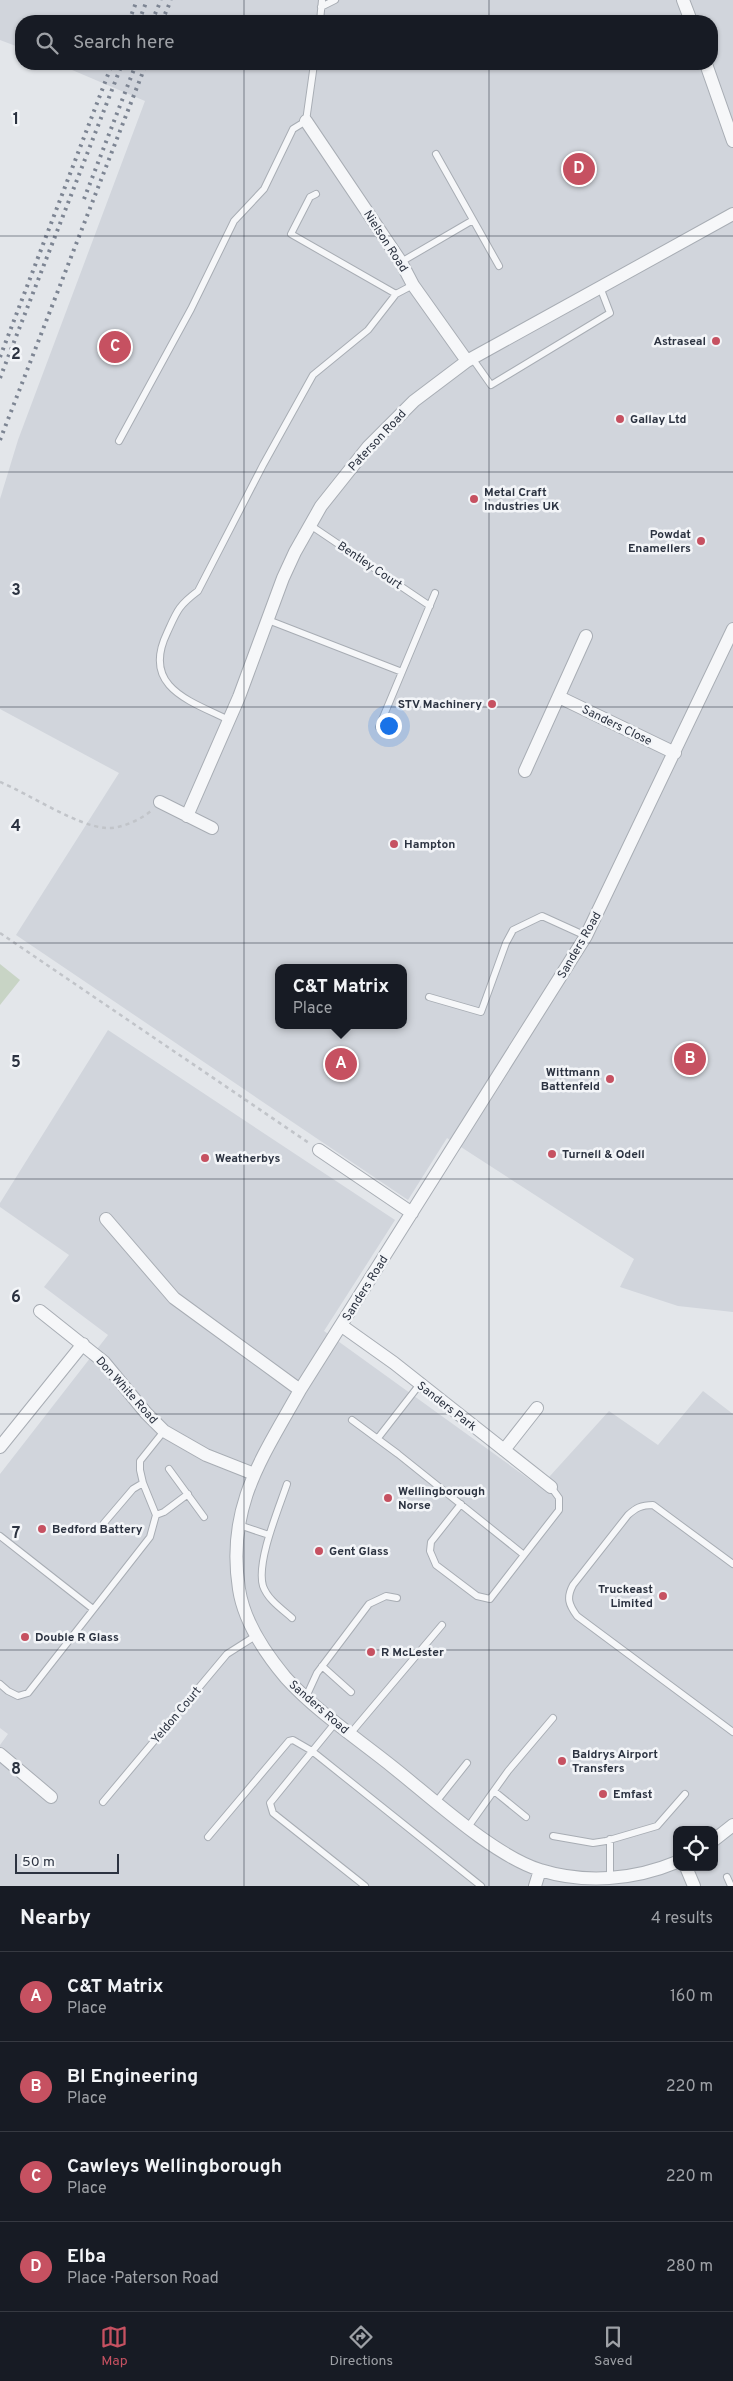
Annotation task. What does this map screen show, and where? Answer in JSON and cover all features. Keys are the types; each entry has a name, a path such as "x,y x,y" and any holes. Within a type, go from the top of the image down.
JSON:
{"street":[{"path":"683,0 689,15"},
{"path":"708,70 733,141"},
{"name":"Nielson Road","path":"306,121 401,262 413,285 469,360"},
{"name":"Paterson Road","path":"187,816 229,720 283,578 310,525 343,477 387,427 414,401 469,360 733,214"},
{"name":"Sanders Road","path":"673,1864 654,1872 610,1878 566,1875 540,1870 501,1850 468,1827 350,1734 306,1697 287,1678 245,1614 239,1591 237,1567 238,1525 247,1488 300,1390 586,936 733,629"},
{"path":"525,771 586,636"},
{"name":"Sanders Close","path":"558,697 675,753"},
{"path":"160,802 212,828"},
{"path":"319,1150 412,1213"},
{"path":"106,1219 174,1298 300,1390"},
{"name":"Don White Road","path":"40,1311 104,1362 146,1413 164,1431 206,1455 254,1474"},
{"name":"Sanders Park","path":"342,1326 420,1384 551,1487"},
{"path":"0,1447 83,1344"},
{"path":"504,1450 537,1408"},
{"path":"1,1756 51,1797"},
{"path":"718,1837 733,1825"},
{"path":"535,1886 540,1870"},
{"path":"688,1871 694,1886"}],"lane":[{"path":"322,4 335,0"},
{"path":"119,441 191,309 234,221 264,188 293,129 306,121 313,70"},
{"path":"436,154 499,266"},
{"path":"316,194 310,197 291,234 396,294"},
{"path":"401,262 473,220"},
{"path":"229,720 176,693 160,669 160,648 181,603 198,592 263,465 313,375 368,330 396,294 413,285"},
{"path":"469,360 491,384 610,313 600,287"},
{"name":"Bentley Court","path":"310,525 430,606"},
{"path":"379,727 435,593"},
{"path":"268,620 402,672"},
{"path":"429,996 481,1012 506,943 513,930 542,916 586,936"},
{"path":"378,1438 420,1384"},
{"path":"352,1420 378,1438 524,1555"},
{"path":"0,1684 18,1696 28,1693 150,1537 156,1515 143,1483 140,1461 164,1431"},
{"path":"169,1469 204,1517"},
{"path":"104,1523 133,1489 143,1483"},
{"path":"287,1484 269,1535 262,1576 264,1588 271,1599 292,1618"},
{"path":"462,1504 431,1542 430,1551 436,1564 477,1596 490,1599 559,1510 559,1498 551,1487"},
{"path":"156,1515 164,1512 188,1494"},
{"path":"733,1564 653,1506 645,1505 637,1507 628,1515 572,1585 568,1602 582,1619 733,1732"},
{"path":"238,1525 269,1535"},
{"path":"0,1536 93,1609"},
{"path":"306,1697 322,1666 369,1604 386,1596 397,1598"},
{"path":"350,1734 442,1625"},
{"name":"Yeldon Court","path":"103,1802 227,1654 257,1635"},
{"path":"322,1666 351,1692"},
{"path":"468,1827 494,1791 553,1718"},
{"path":"336,1722 270,1803 273,1813 365,1886"},
{"path":"208,1837 288,1741 293,1740 312,1750 481,1886"},
{"path":"436,1802 467,1763"},
{"path":"494,1791 526,1817"},
{"path":"553,1836 594,1842 657,1826 685,1794"},
{"path":"610,1839 610,1878"},
{"path":"727,1877 731,1886"}],"path":[{"path":"0,782 83,823 107,828 138,819 150,812 160,802"},
{"path":"0,933 91,997 319,1150"}],"shaded area":[{"path":"0,0 733,0 733,1312 678,1306 620,1287 634,1259 447,1138 408,1200 16,935 119,773 0,709 0,499 18,440 145,101 72,70 718,70 718,15 15,15 15,46 0,40"},
{"path":"108,1030 395,1220 324,1331 540,1487 609,1411 658,1445 703,1391 733,1414 733,1886 0,1886 0,1745 8,1734 0,1728 0,1474 108,1335 44,1287 69,1255 0,1207 0,1203"}],"green space":[{"path":"0,964 20,980 0,1005"}],"railway":[{"path":"131,15 137,0"},
{"path":"141,15 147,0"},
{"path":"155,15 161,0"},
{"path":"165,15 171,0"},
{"path":"0,357 110,70"},
{"path":"0,378 120,70"},
{"path":"84,199 134,70"},
{"path":"0,440 144,70"}],"place":[{"name":"Elba","path":"579,169"},
{"name":"Astraseal","path":"716,341"},
{"name":"Cawleys Wellingborough","path":"115,347"},
{"name":"Gallay Ltd","path":"620,419"},
{"name":"Metal Craft Industries UK","path":"474,499"},
{"name":"Powdat Enamellers","path":"701,541"},
{"name":"STV Machinery","path":"492,704"},
{"name":"Hampton","path":"394,844"},
{"name":"BI Engineering","path":"690,1059"},
{"name":"C&T Matrix","path":"341,1064"},
{"name":"Wittmann Battenfeld","path":"610,1079"},
{"name":"Turnell & Odell","path":"552,1154"},
{"name":"Weatherbys","path":"205,1158"},
{"name":"Wellingborough Norse","path":"388,1498"},
{"name":"Bedford Battery","path":"42,1529"},
{"name":"Gent Glass","path":"319,1551"},
{"name":"Truckeast Limited","path":"663,1596"},
{"name":"Double R Glass","path":"25,1637"},
{"name":"R McLester","path":"371,1652"},
{"name":"Baldrys Airport Transfers","path":"562,1761"},
{"name":"Emfast","path":"603,1794"}]}
